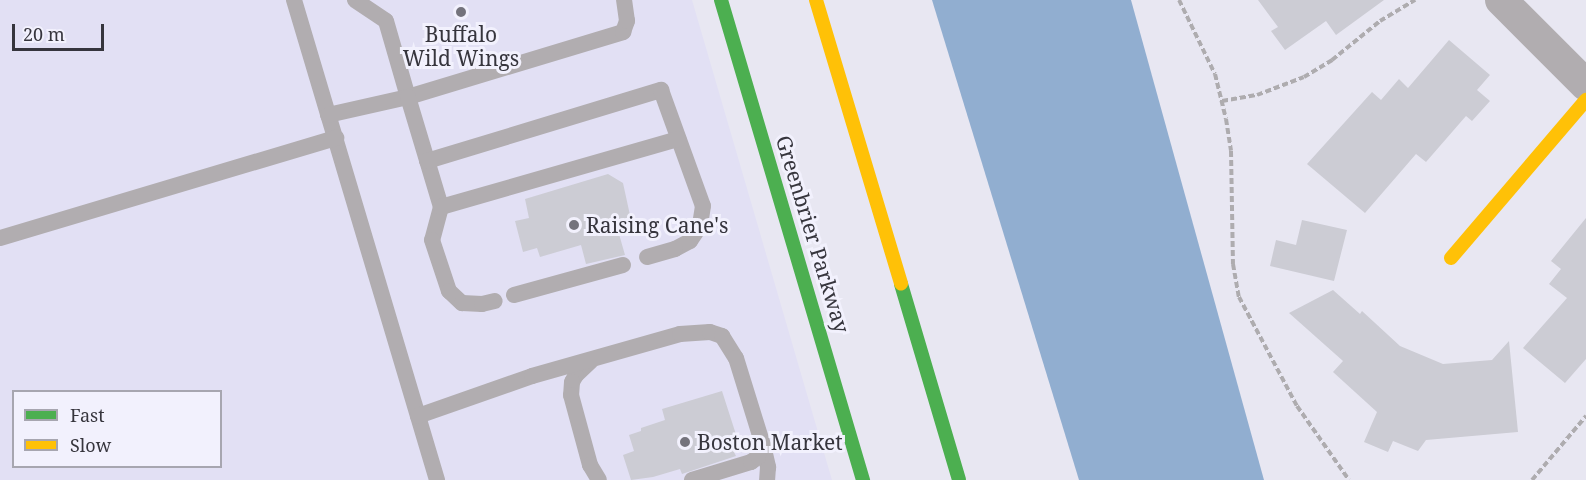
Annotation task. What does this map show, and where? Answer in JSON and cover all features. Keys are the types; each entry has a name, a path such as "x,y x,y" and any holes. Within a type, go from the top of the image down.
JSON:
{"main road":[{"name":"Greenbrier Parkway","path":"721,0 863,480"},
{"path":"816,0 959,480"},
{"path":"1450,258 1586,100"}],"street":[{"path":"1501,0 1586,85"}],"lane":[{"path":"294,0 437,480"},
{"path":"355,0 386,21 441,207 432,240 449,291 462,303 482,304 495,301"},
{"path":"328,115 408,97 623,32 627,21 624,0"},
{"path":"427,161 661,90 703,206 700,226 690,241 675,249 647,257"},
{"path":"0,238 336,138"},
{"path":"441,207 678,139"},
{"path":"514,295 623,265"},
{"path":"418,416 594,358 680,334 699,332 722,336 736,358 759,431 768,467 767,480"},
{"path":"594,358 576,375 572,382 571,395 590,465 599,480"},
{"path":"692,480 751,462 758,457 759,431"}],"path":[{"path":"1179,0 1215,74 1222,100 1230,151 1233,264 1239,297 1297,406 1348,480"},
{"path":"1222,100 1257,96 1304,77 1332,60 1380,21 1415,0"},
{"path":"1532,480 1586,416"}],"shaded area":[{"path":"0,0 692,0 832,480 0,480"}],"water":[{"path":"932,0 1131,0 1264,480 1079,480"}],"building":[{"path":"1258,0 1384,0 1336,35 1326,21 1285,50 1271,31 1278,27"},
{"path":"1449,40 1490,75 1477,90 1490,101 1472,121 1466,116 1426,162 1416,154 1365,213 1307,164 1372,92 1381,100 1399,79 1408,88"},
{"name":"Raising Cane's","path":"608,174 623,183 633,229 619,234 625,255 586,264 581,245 540,257 537,248 523,252 515,221 529,218 525,199"},
{"path":"1586,218 1586,359 1565,383 1523,348 1567,298 1549,284 1561,269 1551,261"},
{"path":"1302,220 1347,230 1334,281 1270,266 1276,240 1296,245"},
{"path":"1333,290 1360,314 1362,311 1400,346 1443,364 1492,360 1509,341 1518,432 1426,440 1418,451 1393,441 1388,452 1364,442 1377,412 1333,372 1343,361 1289,313"},
{"name":"Boston Market","path":"722,391 741,450 734,452 736,456 682,474 680,469 653,477 631,480 623,455 634,451 629,435 641,431 641,428 665,420 662,409"}],"traffic: fast":[{"path":"721,0 863,480"},
{"path":"901,284 959,480"}],"traffic: slow":[{"path":"816,0 901,284"},
{"path":"1451,258 1586,100"}],"place":[{"name":"Buffalo Wild Wings","path":"461,12"},
{"name":"Raising Cane's","path":"574,225"},
{"name":"Boston Market","path":"685,442"}]}
